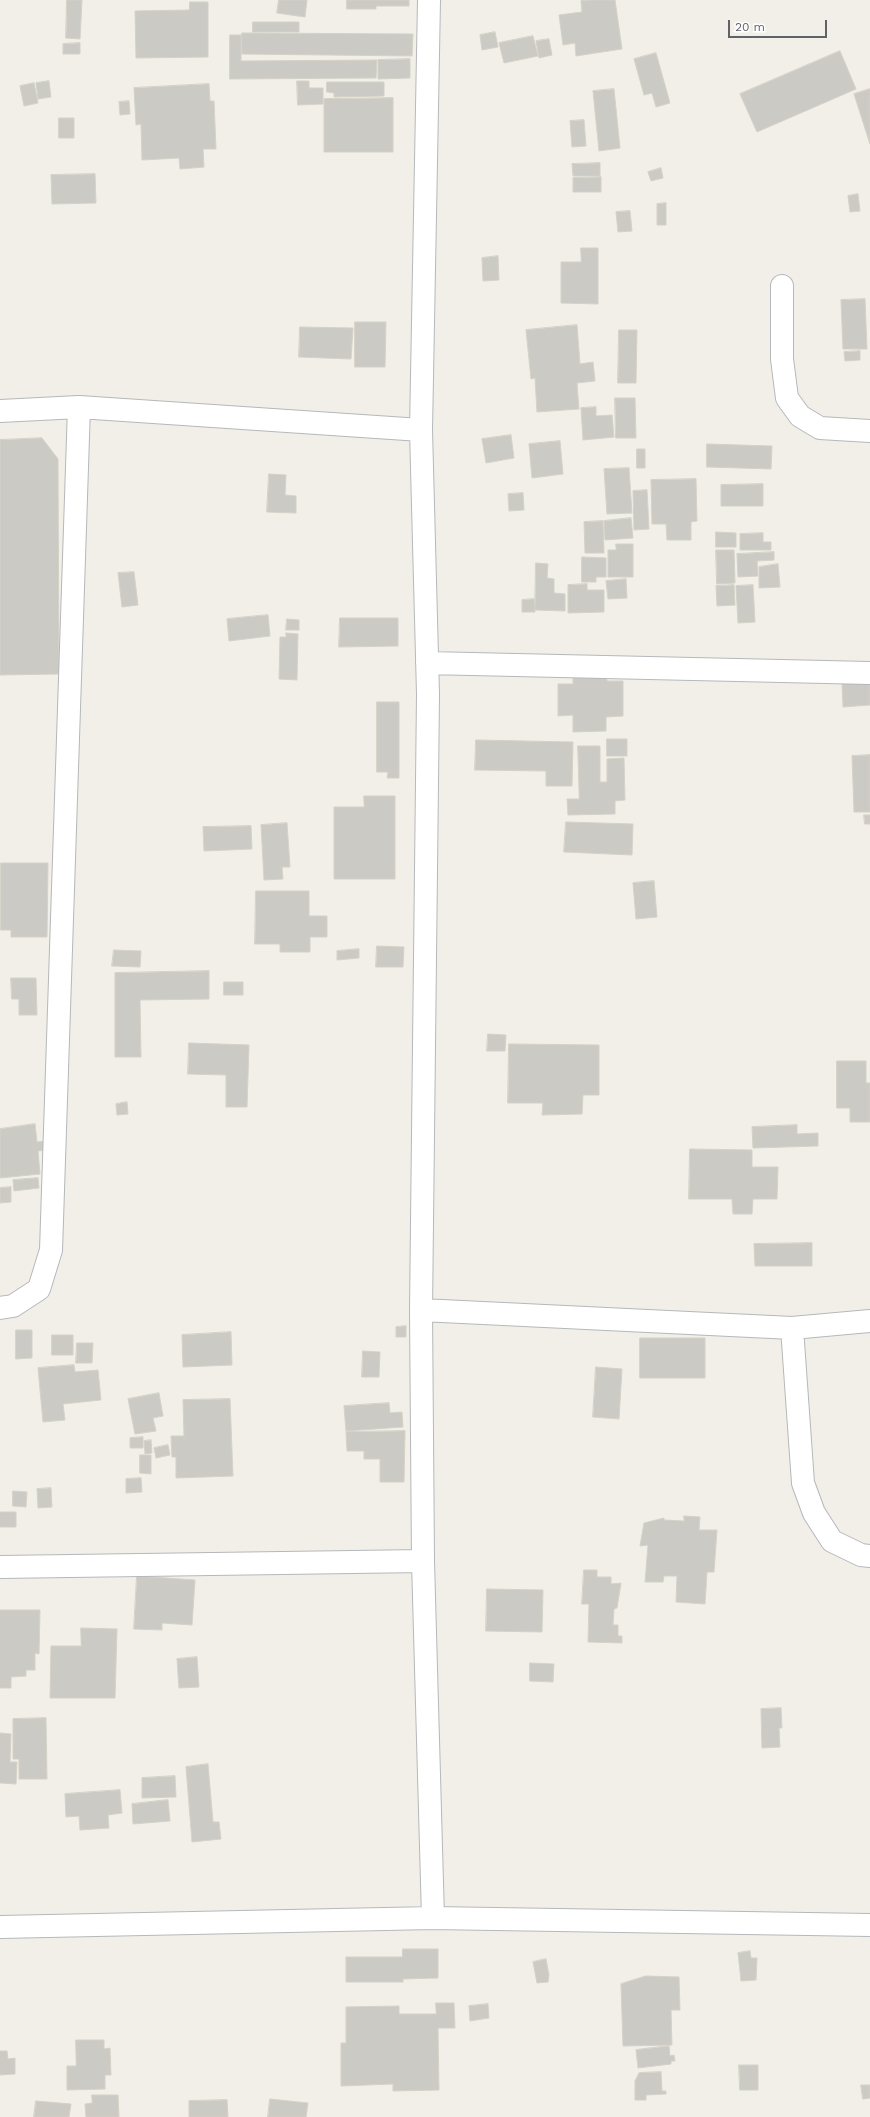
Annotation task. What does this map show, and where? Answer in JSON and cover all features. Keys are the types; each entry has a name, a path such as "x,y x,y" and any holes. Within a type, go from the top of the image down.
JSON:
{"street":[{"path":"429,0 421,430 426,663 421,1310 423,1561 433,1918"},
{"path":"782,286 782,359 787,398 800,416 820,428 870,431"},
{"path":"0,411 79,407 421,430"},
{"path":"0,1308 14,1306 39,1289 51,1250 79,407"},
{"path":"426,663 870,673"},
{"path":"421,1310 792,1328 870,1321"},
{"path":"792,1328 803,1484 814,1513 832,1541 861,1555 870,1556"},
{"path":"0,1567 423,1561"},
{"path":"0,1927 433,1918 870,1925"}],"building":[{"path":"67,0 82,0 80,39 66,38"},
{"path":"279,0 307,0 305,17 277,13"},
{"path":"347,0 409,0 409,6 376,6 376,9 347,9"},
{"path":"615,0 622,49 576,56 575,43 563,45 559,15 582,12 581,1"},
{"path":"190,2 208,2 208,57 136,58 135,11 189,10"},
{"path":"253,22 299,22 299,32 253,32"},
{"path":"495,32 498,47 482,50 480,35"},
{"path":"242,33 413,34 412,56 242,54"},
{"path":"230,35 241,35 241,61 377,60 376,78 230,79"},
{"path":"533,36 538,56 504,63 499,43"},
{"path":"549,39 552,55 539,58 536,41"},
{"path":"80,43 80,54 63,54 63,44"},
{"path":"840,51 856,89 757,132 740,94"},
{"path":"656,53 670,103 656,107 652,93 644,95 634,59"},
{"path":"410,59 410,78 378,79 378,60"},
{"path":"49,81 51,97 38,99 36,83"},
{"path":"297,81 309,81 309,88 323,88 323,104 298,105"},
{"path":"327,82 384,82 384,96 334,97 334,93 327,92"},
{"path":"34,83 38,103 24,106 20,86"},
{"path":"209,84 210,101 214,101 216,149 203,149 204,167 180,169 179,158 142,160 141,124 136,125 134,88"},
{"path":"614,89 620,148 599,151 593,91"},
{"path":"870,89 870,144 854,94"},
{"path":"393,98 393,152 324,152 324,99"},
{"path":"129,101 130,114 120,115 119,102"},
{"path":"59,118 74,118 74,138 59,138"},
{"path":"584,120 586,146 572,147 570,121"},
{"path":"600,163 600,176 573,176 572,164"},
{"path":"661,168 663,178 651,181 648,172"},
{"path":"95,174 96,203 52,204 51,175"},
{"path":"601,177 601,192 573,192 573,178"},
{"path":"858,194 860,211 850,212 848,196"},
{"path":"666,203 666,225 657,225 657,204"},
{"path":"630,211 632,231 618,232 616,212"},
{"path":"581,248 598,248 598,304 561,303 561,262 581,262"},
{"path":"498,256 499,280 483,281 482,258"},
{"path":"865,299 867,349 843,349 841,300"},
{"path":"355,322 386,322 385,367 355,367"},
{"path":"577,325 580,364 593,362 595,381 577,383 579,409 537,412 535,378 531,379 526,330"},
{"path":"300,327 353,328 351,359 299,357"},
{"path":"619,330 637,330 636,383 618,383"},
{"path":"860,351 860,360 845,361 844,352"},
{"path":"615,398 635,398 636,438 616,438"},
{"path":"596,407 596,416 612,415 614,437 583,440 581,408"},
{"path":"511,435 514,458 486,463 482,439"},
{"path":"42,438 58,459 59,674 0,675 0,440"},
{"path":"560,441 563,474 532,478 529,444"},
{"path":"707,444 772,446 771,469 707,467"},
{"path":"637,449 645,449 645,468 637,468"},
{"path":"629,468 632,513 607,514 604,469"},
{"path":"269,474 286,475 285,495 296,496 296,513 267,512"},
{"path":"696,479 697,521 691,522 691,540 667,540 666,524 652,524 651,480"},
{"path":"763,484 763,506 721,506 721,485"},
{"path":"647,490 649,529 634,530 633,491"},
{"path":"523,493 524,510 509,511 508,494"},
{"path":"631,518 633,538 605,540 604,521"},
{"path":"603,521 604,553 585,553 584,522"},
{"path":"716,532 736,533 736,547 716,547"},
{"path":"763,533 763,542 771,542 771,550 740,550 740,534"},
{"path":"616,544 633,544 633,577 608,577 608,550 616,550"},
{"path":"716,550 734,550 735,583 717,584"},
{"path":"774,552 774,560 757,561 758,576 738,577 737,554"},
{"path":"582,557 606,558 606,577 596,577 596,582 582,582"},
{"path":"536,563 548,564 547,578 554,579 554,593 565,594 565,611 535,610"},
{"path":"778,564 780,587 759,588 759,567"},
{"path":"134,572 138,605 122,607 118,573"},
{"path":"626,579 627,598 608,599 606,581"},
{"path":"587,584 587,590 604,590 604,612 568,613 568,585"},
{"path":"734,585 735,605 717,606 716,586"},
{"path":"753,585 755,622 738,623 736,586"},
{"path":"534,599 535,612 522,612 522,600"},
{"path":"268,615 270,636 229,641 227,619"},
{"path":"340,618 398,618 398,646 339,647"},
{"path":"287,619 299,620 299,630 286,630"},
{"path":"286,633 298,634 297,680 279,679 280,637 286,637"},
{"path":"606,670 607,681 623,681 623,716 606,717 606,731 573,732 573,715 558,716 558,684 573,684 573,675"},
{"path":"870,683 870,705 843,707 842,684"},
{"path":"377,702 399,702 399,778 387,778 388,772 377,772"},
{"path":"607,739 627,739 627,756 607,756"},
{"path":"476,740 573,742 572,786 546,786 546,771 475,770"},
{"path":"578,746 600,746 600,782 607,782 607,759 624,758 625,800 615,801 615,814 568,815 567,799 579,799"},
{"path":"870,755 870,812 854,812 852,756"},
{"path":"364,796 395,796 395,879 334,879 334,807 364,807"},
{"path":"864,815 870,815 870,824 865,824"},
{"path":"566,822 633,824 632,855 564,852"},
{"path":"287,823 290,867 282,867 283,879 264,880 261,825"},
{"path":"251,826 252,849 204,851 203,827"},
{"path":"1,863 48,863 47,937 11,937 11,930 1,930"},
{"path":"654,881 657,917 636,919 633,883"},
{"path":"256,891 309,891 309,916 327,916 327,937 310,937 310,952 280,952 280,944 255,944"},
{"path":"377,946 404,947 403,967 376,967"},
{"path":"359,949 359,958 337,960 337,951"},
{"path":"114,950 141,951 140,967 112,966"},
{"path":"209,971 209,999 140,1000 141,1057 115,1057 115,973"},
{"path":"11,978 36,978 37,1015 19,1015 19,999 12,999"},
{"path":"224,982 243,982 243,995 224,995"},
{"path":"488,1034 506,1035 505,1051 487,1051"},
{"path":"189,1043 249,1045 247,1107 226,1107 226,1075 188,1074"},
{"path":"509,1044 599,1045 599,1095 583,1095 582,1114 542,1115 543,1103 508,1103"},
{"path":"837,1061 866,1061 866,1083 870,1083 870,1122 850,1122 850,1108 837,1108"},
{"path":"127,1102 128,1114 117,1115 116,1104"},
{"path":"35,1124 37,1142 46,1141 47,1150 38,1151 40,1174 0,1178 0,1129"},
{"path":"797,1125 797,1134 818,1133 818,1146 753,1148 752,1127"},
{"path":"690,1149 752,1150 752,1167 778,1167 777,1199 753,1199 752,1214 733,1214 732,1199 689,1199"},
{"path":"38,1178 39,1188 14,1191 13,1180"},
{"path":"11,1187 11,1202 0,1203 0,1188"},
{"path":"812,1243 812,1266 755,1266 754,1244"},
{"path":"406,1326 406,1337 396,1337 396,1327"},
{"path":"16,1330 32,1330 32,1358 16,1359"},
{"path":"231,1332 232,1365 183,1367 182,1335"},
{"path":"52,1335 73,1335 73,1355 52,1355"},
{"path":"640,1338 705,1338 705,1378 640,1378"},
{"path":"77,1343 93,1343 92,1363 76,1363"},
{"path":"363,1351 380,1352 379,1377 362,1377"},
{"path":"74,1365 75,1372 98,1370 101,1400 63,1404 65,1420 43,1422 38,1368"},
{"path":"596,1367 622,1369 619,1419 593,1417"},
{"path":"159,1393 163,1416 153,1418 156,1431 135,1434 128,1399"},
{"path":"230,1399 233,1476 176,1478 176,1457 172,1457 171,1436 184,1436 183,1400"},
{"path":"389,1403 390,1413 402,1412 403,1427 346,1431 344,1406"},
{"path":"405,1431 404,1482 380,1482 380,1459 364,1459 364,1451 347,1451 346,1432"},
{"path":"143,1437 143,1448 130,1448 130,1438"},
{"path":"151,1440 152,1453 145,1454 144,1441"},
{"path":"168,1445 170,1455 156,1458 154,1448"},
{"path":"140,1455 151,1455 151,1474 140,1473"},
{"path":"141,1478 142,1492 126,1493 126,1479"},
{"path":"51,1488 52,1507 38,1508 37,1489"},
{"path":"13,1491 27,1492 26,1507 13,1506"},
{"path":"0,1512 16,1512 16,1527 0,1527"},
{"path":"684,1516 700,1517 699,1530 717,1530 714,1572 707,1572 705,1604 676,1602 677,1576 664,1576 663,1582 645,1582 648,1545 640,1546 644,1523 664,1518 664,1520 684,1521"},
{"path":"584,1570 597,1570 597,1577 611,1577 611,1584 621,1583 617,1608 614,1609 613,1625 618,1625 618,1636 622,1636 622,1643 588,1642 589,1604 582,1604"},
{"path":"137,1576 195,1580 192,1625 162,1623 162,1630 134,1629"},
{"path":"487,1589 543,1590 542,1632 486,1631"},
{"path":"0,1610 40,1610 39,1654 35,1653 35,1670 26,1670 26,1676 11,1677 11,1688 0,1688"},
{"path":"81,1628 117,1629 115,1698 50,1698 51,1646 81,1646"},
{"path":"197,1657 199,1687 179,1688 177,1659"},
{"path":"530,1663 554,1664 553,1682 530,1681"},
{"path":"781,1708 782,1728 779,1728 780,1747 762,1748 761,1709"},
{"path":"46,1718 47,1779 19,1779 19,1759 13,1759 13,1719"},
{"path":"0,1733 11,1734 10,1762 17,1762 16,1784 0,1783"},
{"path":"208,1764 213,1822 219,1822 221,1839 192,1842 186,1767"},
{"path":"175,1776 176,1797 142,1798 142,1778"},
{"path":"120,1790 122,1813 108,1815 109,1828 80,1830 79,1816 66,1817 65,1794"},
{"path":"168,1800 170,1821 133,1824 132,1804"},
{"path":"403,1949 438,1949 438,1978 403,1979 403,1982 346,1982 346,1957 402,1957"},
{"path":"750,1951 751,1958 757,1958 756,1980 741,1981 738,1953"},
{"path":"546,1959 549,1975 548,1982 537,1983 533,1962"},
{"path":"646,1976 679,1977 680,2010 671,2010 672,2045 623,2046 621,1984"},
{"path":"436,2003 454,2003 455,2028 438,2028 439,2090 393,2091 393,2084 341,2086 341,2043 346,2043 346,2007 399,2006 399,2014 436,2014"},
{"path":"488,2004 489,2018 470,2021 469,2006"},
{"path":"76,2040 104,2040 104,2049 110,2048 111,2075 105,2075 105,2089 67,2090 67,2066 76,2066"},
{"path":"669,2046 670,2056 674,2055 675,2061 671,2061 671,2064 638,2068 636,2050"},
{"path":"0,2051 7,2051 8,2059 15,2058 15,2074 0,2075"},
{"path":"739,2065 758,2065 758,2090 740,2090"},
{"path":"661,2072 662,2091 666,2091 666,2094 646,2095 646,2100 635,2100 635,2081 639,2073"},
{"path":"861,2085 870,2085 870,2098 863,2099"},
{"path":"92,2095 118,2095 119,2117 86,2117 85,2104 92,2103"},
{"path":"270,2099 308,2103 306,2117 268,2117"},
{"path":"227,2100 228,2117 189,2117 189,2101"},
{"path":"36,2101 71,2104 69,2117 34,2117"}]}
